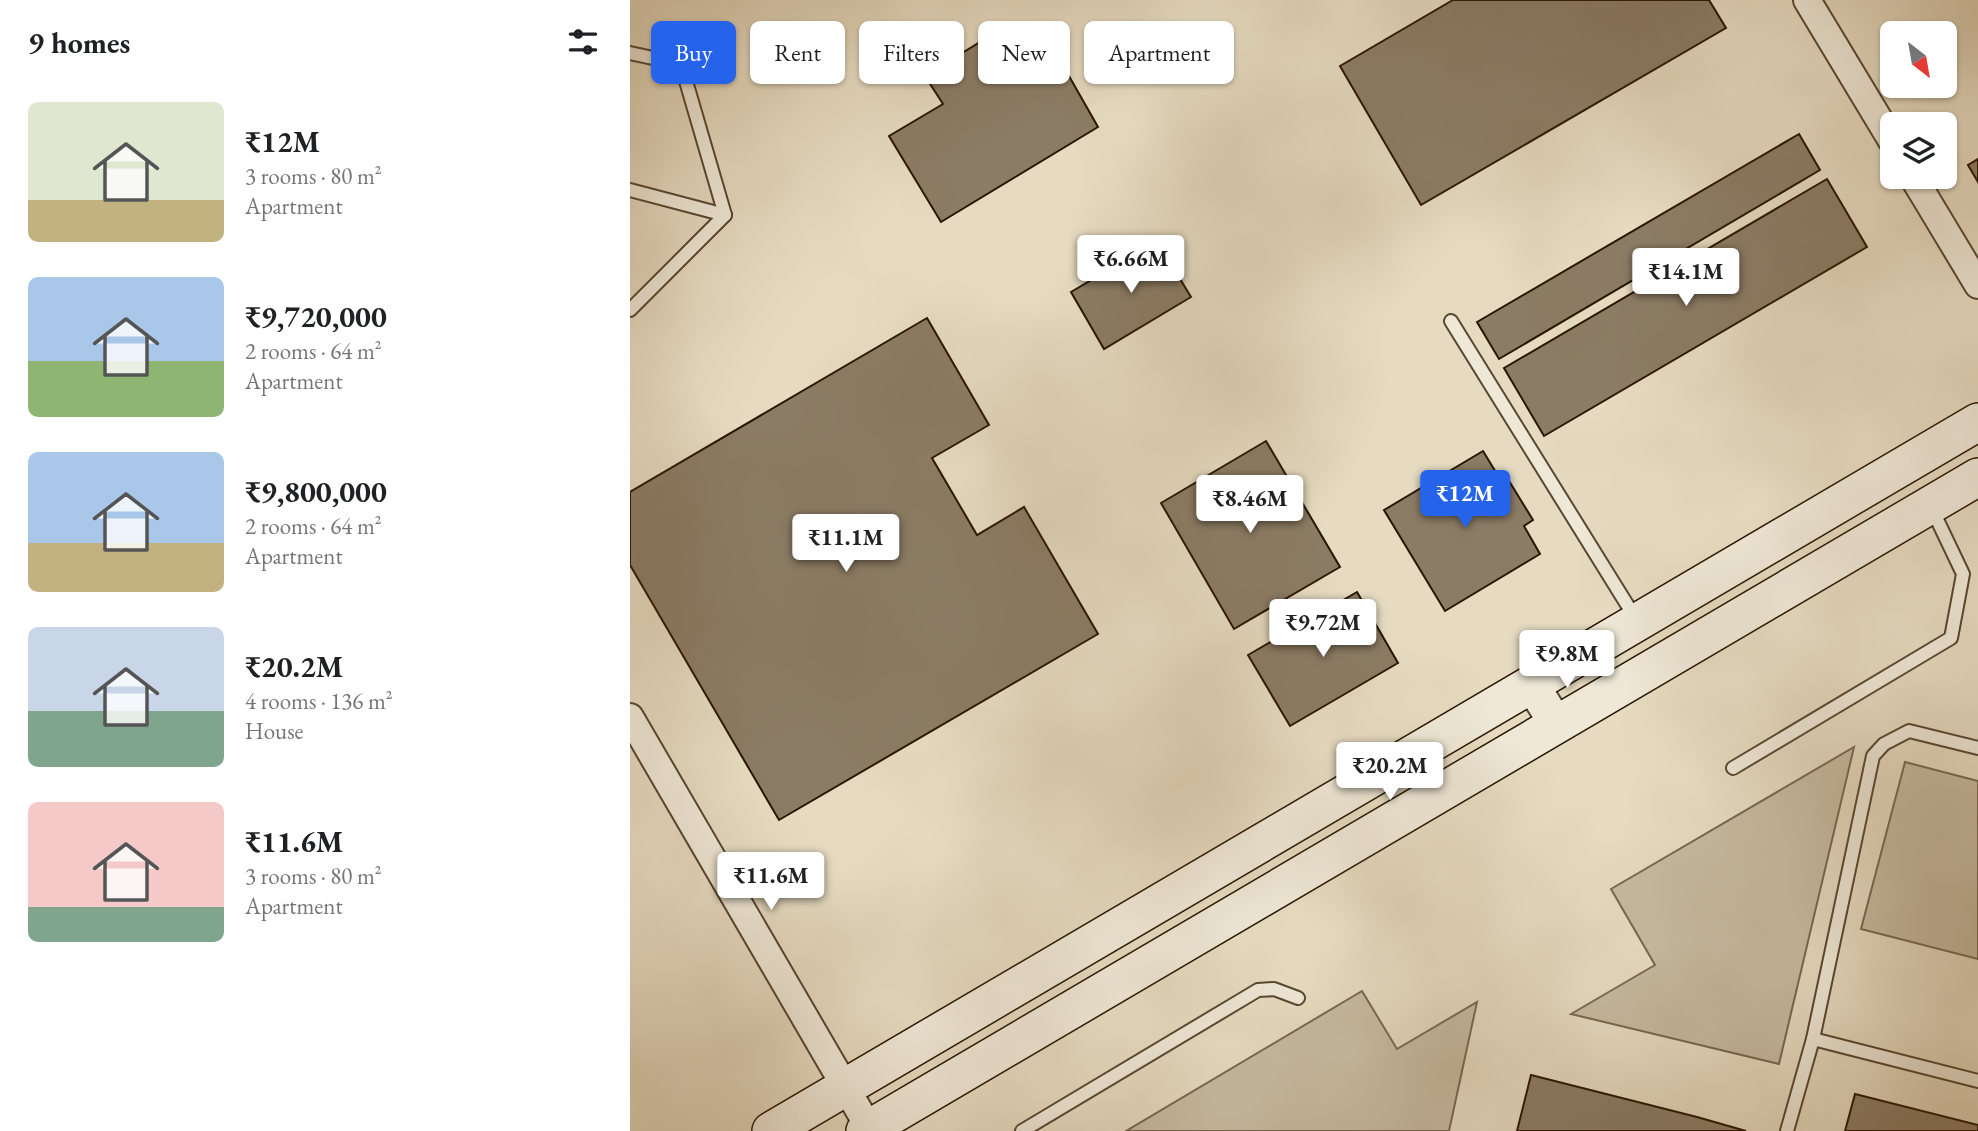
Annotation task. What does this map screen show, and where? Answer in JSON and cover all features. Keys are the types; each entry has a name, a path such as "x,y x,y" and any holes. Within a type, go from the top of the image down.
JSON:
{"main road":[{"path":"771,1131 1978,422"},
{"path":"868,1130 1978,477"}],"street":[{"path":"1807,0 1880,121"},
{"path":"1920,189 1978,285"},
{"path":"1532,685 1557,725"},
{"path":"630,717 868,1130"}],"lane":[{"path":"630,53 681,64 725,215"},
{"path":"630,190 725,215"},
{"path":"630,310 725,215"},
{"path":"1451,321 1638,622"},
{"path":"1733,768 1951,638 1963,574 1930,505"},
{"path":"1787,1131 1813,1039 1873,756 1884,744 1909,731 1978,748"},
{"path":"1022,1131 1258,990 1274,989 1298,998"},
{"path":"1813,1039 1978,1081"}],"shaded area":[{"path":"1854,747 1779,1064 1571,1014 1655,965 1611,889"},
{"path":"1905,762 1978,781 1978,959 1861,929"},
{"path":"1362,991 1397,1049 1477,1002 1449,1131 1126,1131"}],"building":[{"path":"1453,0 1709,0 1726,28 1421,205 1340,66"},
{"path":"978,43 978,84 1070,84 1070,78 1098,127 941,222 889,136 943,104 930,84 964,84 964,52"},
{"path":"1799,134 1820,170 1499,359 1477,322"},
{"path":"1978,159 1978,182 1968,165"},
{"path":"1827,179 1867,247 1544,436 1504,368"},
{"path":"1157,241 1191,297 1104,349 1071,292"},
{"path":"927,318 989,425 932,458 977,535 1024,507 1098,634 779,820 630,565 630,492"},
{"path":"1266,441 1340,567 1234,629 1161,503"},
{"path":"1483,451 1500,479 1506,476 1533,520 1524,526 1540,554 1445,611 1384,510"},
{"path":"1357,592 1398,663 1290,726 1248,655"},
{"path":"1531,1075 1697,1117 1746,1131 1517,1131"},
{"path":"1855,1094 1978,1125 1978,1131 1845,1131"}]}
